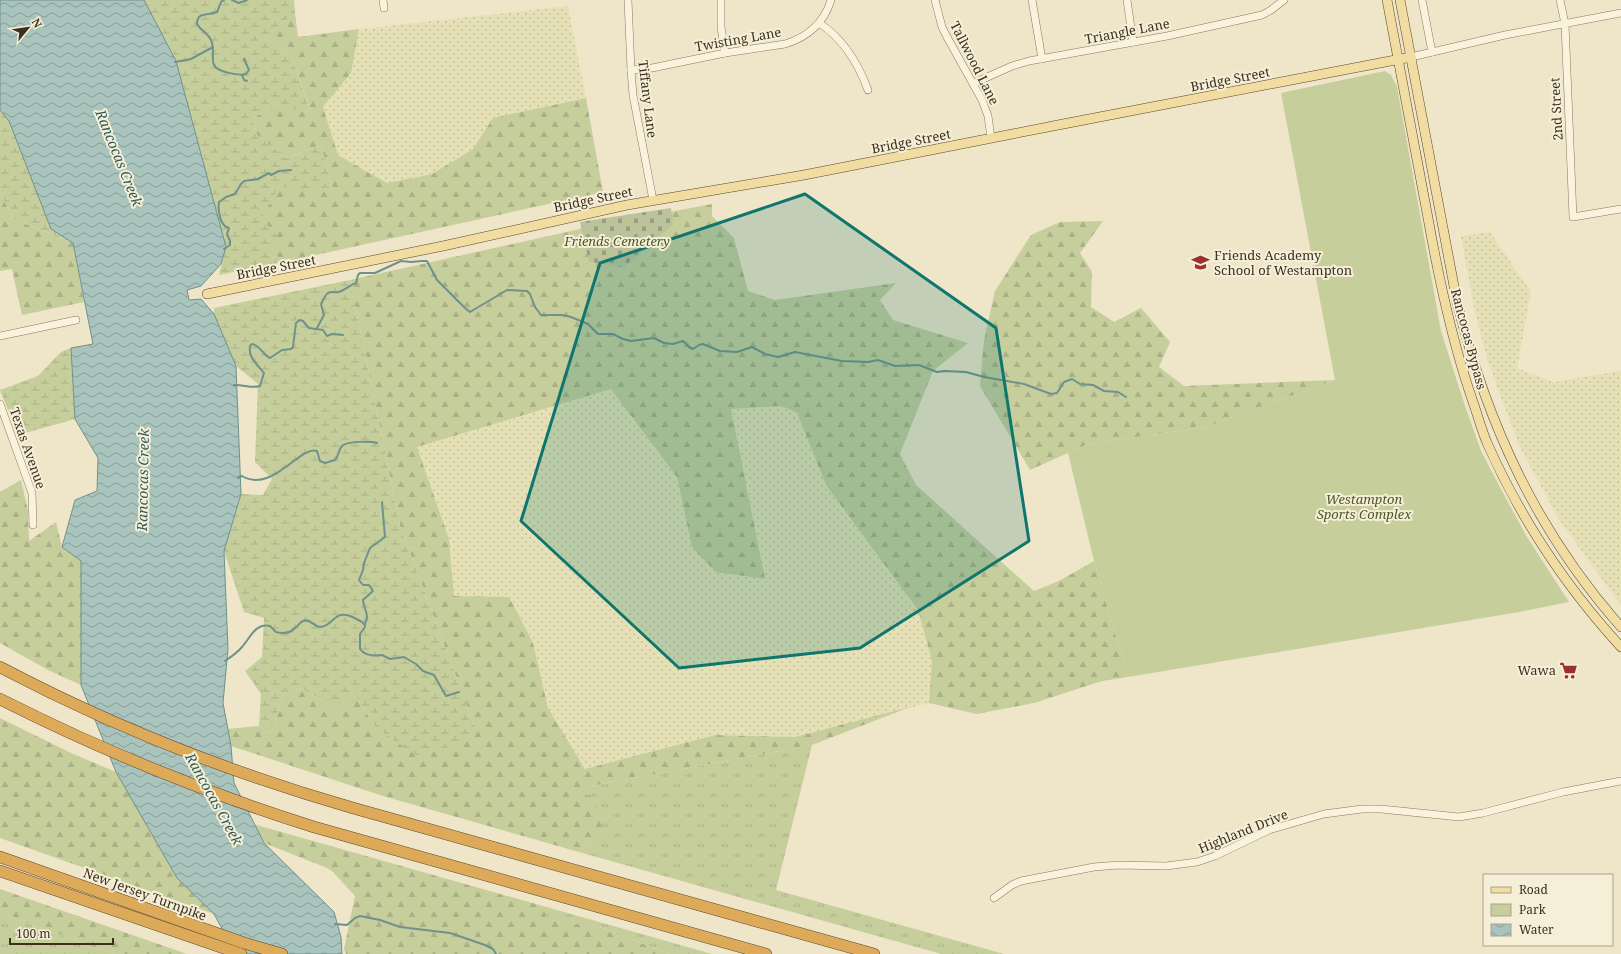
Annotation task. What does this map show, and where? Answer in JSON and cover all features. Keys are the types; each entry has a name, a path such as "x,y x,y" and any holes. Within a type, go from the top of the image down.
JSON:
{"highway":[{"path":"0,667 82,707 165,743 270,782 361,810 874,954"},
{"path":"0,699 100,747 161,773 260,810 314,827 766,954"},
{"name":"New Jersey Turnpike","path":"0,857 244,944 282,954"},
{"name":"New Jersey Turnpike","path":"0,871 241,954"}],"main road":[{"name":"Rancocas Bypass","path":"1387,0 1437,269 1450,326 1487,444 1517,504 1549,554 1597,620 1621,647"},
{"name":"Rancocas Bypass","path":"1400,0 1457,302 1476,370 1491,414 1519,478 1545,524 1577,574 1621,627"},
{"name":"Bridge Street","path":"207,294 381,259 580,214 652,200 681,197 797,177 1411,57"}],"street":[{"path":"383,0 384,8"},
{"name":"Tiffany Lane","path":"628,0 630,70 638,128 652,200"},
{"path":"720,0 721,27 725,53"},
{"name":"Twisting Lane","path":"630,70 652,68 725,53 785,44 794,41 811,32 819,23 831,0"},
{"name":"Tallwood Lane","path":"935,0 942,27 974,83 987,112 991,138"},
{"path":"1032,0 1042,59"},
{"path":"1127,0 1133,42"},
{"name":"Triangle Lane","path":"974,83 1020,63 1133,42 1262,15 1272,10 1284,0"},
{"path":"1422,0 1432,52"},
{"name":"2nd Street","path":"1560,0 1565,24 1573,217 1621,209"},
{"name":"Bridge Street","path":"1411,57 1505,35 1621,13"},
{"path":"819,23 837,37 847,48 856,62 868,90"},
{"path":"0,336 76,320"},
{"name":"Texas Avenue","path":"0,404 32,493 33,525"},
{"name":"Highland Drive","path":"994,898 1012,885 1021,881 1094,867 1118,865 1166,866 1197,862 1215,856 1269,830 1324,814 1381,809 1459,817 1483,813 1563,792 1621,781"}],"highlighted area":[{"path":"805,194 996,328 1029,541 860,648 679,668 521,521 600,263"}],"shaded area":[{"path":"568,6 586,98 493,118 473,149 432,174 387,183 338,155 323,107 351,73 359,29"},
{"path":"1490,232 1531,292 1517,368 1554,382 1621,371 1621,605 1560,521 1519,445 1488,362 1475,313 1461,236"},
{"path":"611,389 677,477 692,547 765,579 731,409 782,406 797,413 826,485 918,610 932,661 929,703 795,737 715,735 585,769 548,708 533,643 454,596 449,539 417,447"}],"green space":[{"path":"144,0 294,0 295,13 264,38 291,56 311,112 273,105 254,118 255,133 286,158 321,145 333,191 279,186 261,219 277,235 268,255 293,260 219,275 226,247 176,61"},
{"path":"295,13 298,37 359,29 351,73 323,107 338,155 387,183 432,174 473,149 493,118 586,98 603,192 293,260 268,255 261,219 279,185 333,191 321,145 286,158 255,133 254,118 273,105 311,111 291,56 264,38"},
{"name":"Westampton Sports Complex","path":"1385,71 1391,75 1397,87 1441,331 1464,403 1481,451 1503,493 1527,537 1569,602 1519,612 1128,677 1094,561 1068,453 1088,444 1206,427 1335,380 1281,93"},
{"path":"0,110 9,121 51,229 73,243 13,219 0,191"},
{"path":"0,191 13,219 73,243 84,302 22,315 12,269 0,271"},
{"path":"712,204 712,216 734,238 748,291 775,300 896,283 880,300 893,320 968,343 933,371 900,454 916,485 1034,591 1059,581 1094,561 1128,677 1102,681 1034,703 977,714 929,703 932,661 918,610 826,485 797,413 782,406 731,409 765,579 716,572 692,547 677,477 611,389 417,447 449,539 454,596 509,597 533,643 548,708 585,769 715,735 795,737 910,707 812,745 586,787 579,792 595,798 603,833 579,852 383,796 231,746 227,729 259,726 271,733 284,693 301,688 337,709 353,692 376,728 475,727 400,526 350,280 580,229"},
{"name":"Friends Cemetery","path":"671,208 673,225 624,267 589,262 580,222"},
{"path":"1103,221 1080,253 1092,272 1091,307 1114,322 1141,308 1170,342 1159,367 1184,386 1335,380 1206,427 1088,444 1030,470 980,386 984,340 995,291 1031,235 1060,222"},
{"path":"350,280 400,526 475,727 457,745 416,755 376,728 353,692 337,709 301,688 284,693 271,733 259,726 261,694 245,671 262,657 264,618 244,612 224,551 241,494 263,495 272,479 255,462 258,384 236,366 214,314 214,308"},
{"path":"71,348 75,419 18,435 0,390 38,376 61,352"},
{"path":"21,480 28,511 29,541 56,522 62,547 81,561 81,685 48,670 0,643 0,492"},
{"path":"0,718 71,753 116,772 177,878 214,914 0,838"},
{"path":"812,745 776,890 1004,954 941,954 579,852 603,833 579,792 586,787"},
{"path":"253,824 550,908 544,919 599,927 669,954 346,954 344,949 355,896 333,872 327,868 264,843"},
{"path":"0,889 187,954 114,954 0,913"},
{"path":"550,908 712,954 669,954 599,927 543,919"},
{"path":"0,913 114,954 0,954"}],"water":[{"name":"Rancocas Creek","path":"0,0 144,0 176,61 226,247 221,264 201,286 187,290 189,300 201,299 214,314 236,366 241,494 224,551 228,649 223,703 231,746 234,783 264,843 334,912 341,937 342,954 236,954 214,914 177,878 116,772 81,685 81,561 62,547 75,500 97,491 98,458 75,419 71,348 93,344 73,243 51,229 9,121 0,110"}],"waterway":[{"path":"224,0 221,2 217,12 199,17 197,24 211,40 213,46 213,62 219,70 228,73 246,74 249,70 244,59"},
{"path":"232,0 239,3 247,0"},
{"path":"175,62 191,59 213,47"},
{"path":"242,75 244,80 247,81"},
{"path":"224,249 230,245 227,234 229,228 222,223 219,202 226,197 235,194 244,181 258,179 269,173 271,175 279,171 291,170"},
{"path":"317,328 324,315 321,304 326,295 329,292 337,292 356,283 360,273 375,273 401,261 427,261 437,280 470,312 507,290 527,291 541,315 562,315 571,317 588,324 598,334 613,334 631,341 654,338 664,343 673,344 683,341 693,349 703,344 720,351 737,352 752,347 765,354 778,357 795,352 842,361 868,362 878,360 895,366 919,365 937,372 966,372 984,377 1024,384 1051,394 1057,393 1064,382 1072,379 1080,384 1093,385 1104,391 1118,392 1126,397"},
{"path":"234,385 254,387 260,386 264,373 250,354 250,346 252,344 257,346 270,358 282,350 291,349 293,347 296,323 300,320 303,321 309,328 323,330 327,336 332,334 343,335"},
{"path":"238,478 242,476 253,480 264,479 310,451 317,451 320,461 325,463 335,460 342,446 345,444 359,442 377,443"},
{"path":"382,502 385,537 370,548 359,580 363,585 369,585 373,591 363,600 367,620 365,627 360,634 360,649 367,654 382,655 390,659 404,657 416,664 423,671 434,675 446,696 459,692"},
{"path":"225,661 238,651 261,626 270,626 276,632 284,633 292,631 305,620 310,621 320,627 328,624 340,615 356,618 364,624"},
{"path":"335,924 347,925 355,918 360,916 380,920 400,927 450,933 485,945 493,949 496,954"}],"place":[{"name":"Friends Academy School of Westampton","path":"1201,262"},
{"name":"Wawa","path":"1569,670"}]}
